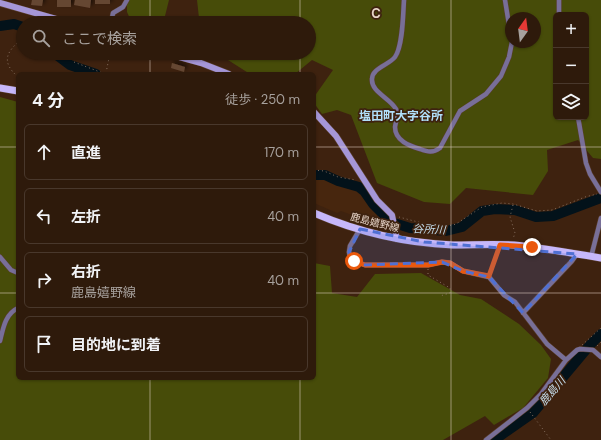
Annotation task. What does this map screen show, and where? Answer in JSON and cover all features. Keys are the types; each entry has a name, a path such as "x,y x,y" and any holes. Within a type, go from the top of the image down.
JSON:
{"main road":[{"path":"0,88 16,92"},
{"name":"鹿島嬉野線","path":"316,214 337,223 397,239 452,244 512,245 601,258"}],"street":[{"path":"112,16 113,13 123,7 127,0"},
{"path":"404,0 403,26 398,52 394,58 372,76 371,82 375,89 390,101 397,110 398,119 395,126 404,144 428,152 435,151 440,148 460,111 486,94 502,76 511,48"},
{"path":"505,0 507,12"},
{"path":"559,0 559,12"},
{"path":"0,3 46,16"},
{"path":"190,60 224,72"},
{"path":"316,114 336,136 377,200 392,215 397,239"},
{"path":"579,120 586,163 590,174 601,192"},
{"path":"591,257 601,218"},
{"path":"360,229 350,246 350,257 354,261 365,265 428,265 442,262 450,263 463,271 489,276 504,295 515,302 547,344 566,360"},
{"path":"523,313 577,254"},
{"path":"0,257 11,270 16,272"},
{"path":"0,341 10,314 16,310"},
{"path":"486,440 527,408 542,394 566,360 580,349 593,350 601,357"}],"path":[{"path":"16,43 10,48 7,54 7,64 11,71 16,75"},
{"path":"105,72 108,60"},
{"path":"74,62 100,72"},
{"path":"316,170 324,171 338,178 365,181"},
{"path":"392,215 427,224 451,226 482,207 502,203 513,204 537,211 552,210 601,192"},
{"path":"512,245 514,233 510,217 513,204"},
{"path":"489,276 500,245"},
{"path":"428,265 428,275 450,288 450,293 440,296"},
{"path":"580,349 582,344 601,328"},
{"path":"527,408 550,440"}],"highlighted area":[{"path":"360,229 424,242 577,254 523,313 489,277 463,271 442,262 365,265 354,261 349,252"}],"shaded area":[{"path":"324,178 339,185 360,190 377,214 376,224 341,211 337,213 316,204 316,179"}],"green space":[{"path":"127,0 169,0 165,16 129,16 127,12"},
{"path":"197,0 601,0 601,159 593,158 578,140 547,150 548,171 533,195 466,188 450,204 424,202 377,183 351,115 337,110 322,114 316,106 316,94 333,70 312,60 316,60 316,16 199,16"},
{"path":"228,60 312,60 297,72 247,72"},
{"path":"0,97 16,101 16,380 316,380 316,263 330,266 332,293 357,297 375,274 421,273 460,295 481,299 519,324 541,345 551,359 548,378 523,408 494,425 485,416 443,440 0,440"}],"building":[{"path":"32,0 43,0 42,6 31,5"},
{"path":"57,0 71,0 71,7 57,7"},
{"path":"75,0 91,0 90,8 74,5"},
{"path":"95,0 110,0 110,4 95,4"},
{"path":"172,63 185,67 184,72 171,68"}],"waterway":[{"name":"谷所川","path":"0,26 16,25"},
{"name":"谷所川","path":"63,60 70,65 90,72"},
{"name":"谷所川","path":"316,175 325,175 338,181 359,187 391,222 410,228 446,231 462,227 482,211 495,209 515,210 536,217 553,216 601,198"},
{"name":"鹿島川","path":"496,440 533,413 601,334"}],"district":[{"name":"塩田町大字谷所","path":"401,116"}],"route":[{"path":"354,261 365,265 428,265 442,262 450,263 463,271 489,276 500,245 532,247"}]}
